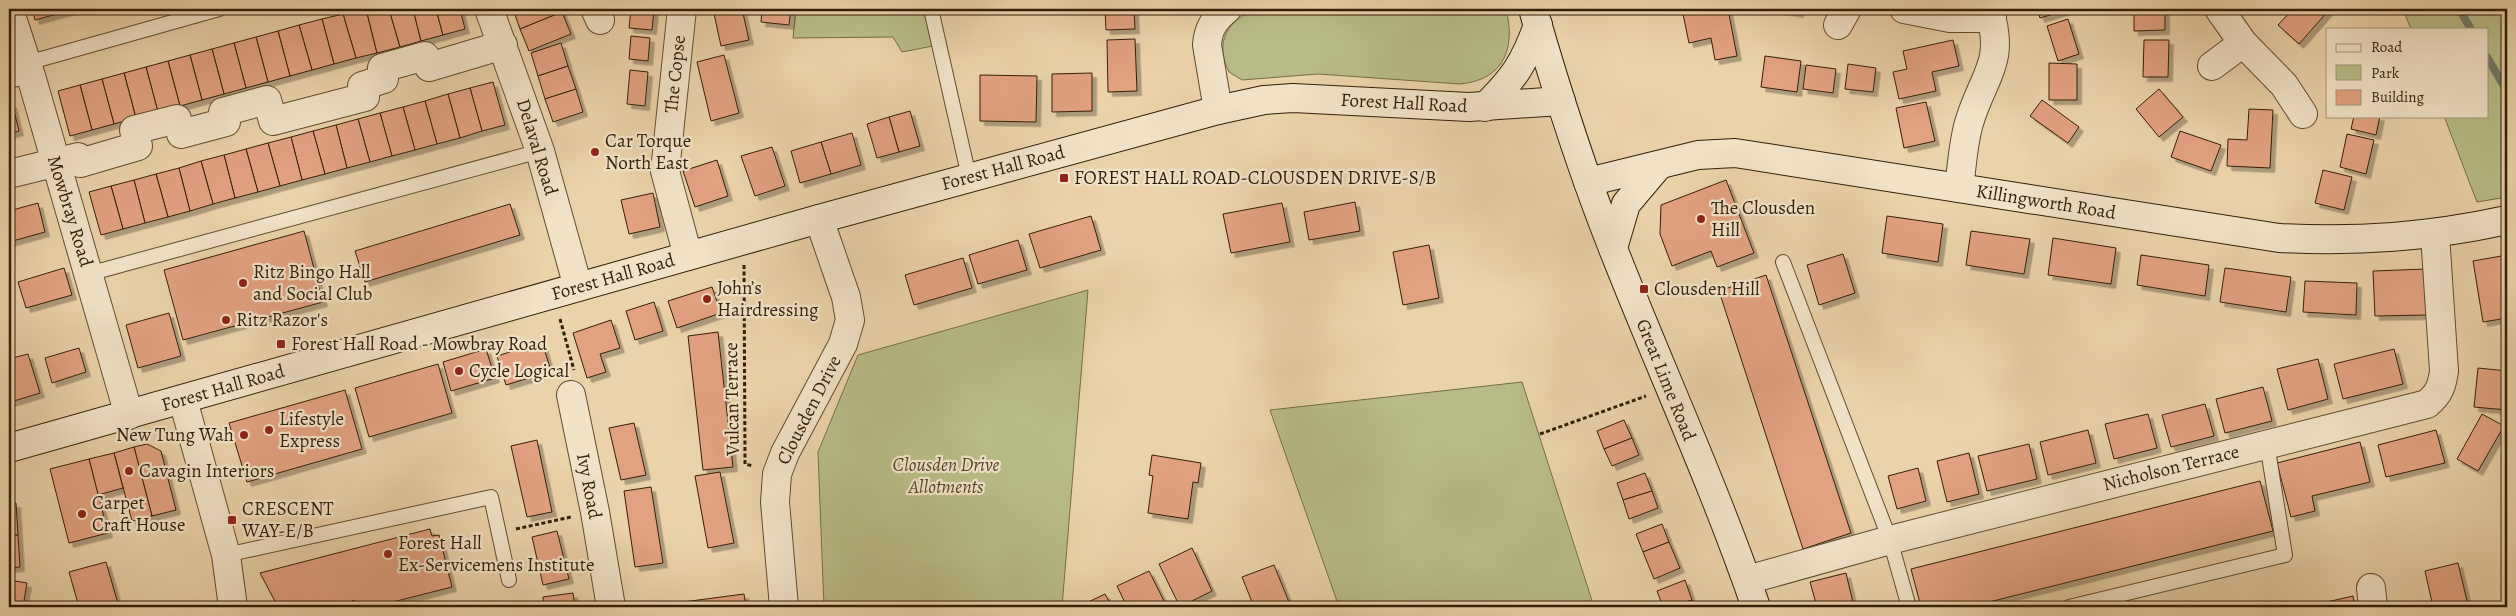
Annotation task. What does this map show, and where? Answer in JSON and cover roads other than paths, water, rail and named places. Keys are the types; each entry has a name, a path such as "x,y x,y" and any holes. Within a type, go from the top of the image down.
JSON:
{"street":[{"name":"Mowbray Road","path":"9,9 22,73 55,162 128,415"},
{"name":"Delaval Road","path":"489,9 540,151 565,291"},
{"name":"The Copse","path":"682,9 665,161 668,184 688,256"},
{"path":"1218,110 1207,45 1211,25 1227,9"},
{"path":"1904,9 1950,18 1991,13 1996,36 1996,53 1991,71 1969,123 1959,188"},
{"path":"2219,9 2243,43 2284,85 2303,114"},
{"path":"1485,107 1516,73 1526,58 1536,17"},
{"name":"Great Lime Road","path":"1536,17 1588,182 1756,607"},
{"path":"2212,66 2243,43"},
{"path":"9,174 78,156 80,163 138,146 134,130 177,119 181,134 226,122 223,112 267,100 273,121 365,97 362,86 384,79 382,68 425,56 430,67 503,45"},
{"name":"Forest Hall Road","path":"9,448 968,177 1218,110 1264,100 1293,98 1485,107 1561,101"},
{"name":"Killingworth Road","path":"1588,182 1698,155 1735,153 2279,238 2384,239 2435,234 2507,220"},
{"path":"1613,248 1626,204 1659,164"},
{"name":"Clousden Drive","path":"784,607 775,502 777,474 785,453 843,344 850,320 846,297 819,219"},
{"name":"Nicholson Terrace","path":"1746,580 1890,540 2427,404 2437,396 2442,384 2444,370 2435,234"},
{"name":"Ivy Road","path":"571,395 595,512 611,607"},
{"path":"183,400 238,606"}],"lane":[{"path":"22,73 219,9"},
{"path":"931,9 968,177"},
{"path":"88,274 540,151"},
{"path":"1783,262 1890,540 1909,607"},
{"path":"2069,607 2285,555 2267,444"},
{"path":"226,556 491,498 509,580"}],"waterway":[{"path":"2459,9 2470,28"},
{"path":"2488,59 2507,91"},
{"path":"2503,607 2507,592"}],"place":[{"name":"Car Torque North East","path":"595,152"},
{"name":"FOREST HALL ROAD-CLOUSDEN DRIVE-S/B","path":"1064,178"},
{"name":"The Clousden Hill","path":"1701,219"},
{"name":"Ritz Bingo Hall and Social Club","path":"243,283"},
{"name":"Clousden Hill","path":"1644,289"},
{"name":"John’s Hairdressing","path":"707,299"},
{"name":"Ritz Razor's","path":"226,320"},
{"name":"Forest Hall Road - Mowbray Road","path":"281,344"},
{"name":"Cycle Logical","path":"459,371"},
{"name":"Lifestyle Express","path":"269,430"},
{"name":"New Tung Wah","path":"244,435"},
{"name":"Cavagin Interiors","path":"129,471"},
{"name":"Carpet Craft House","path":"82,514"},
{"name":"CRESCENT WAY-E/B","path":"232,520"},
{"name":"Forest Hall Ex-Servicemens Institute","path":"388,554"}],"park label":[{"name":"Clousden Drive Allotments","path":"946,476"}]}
